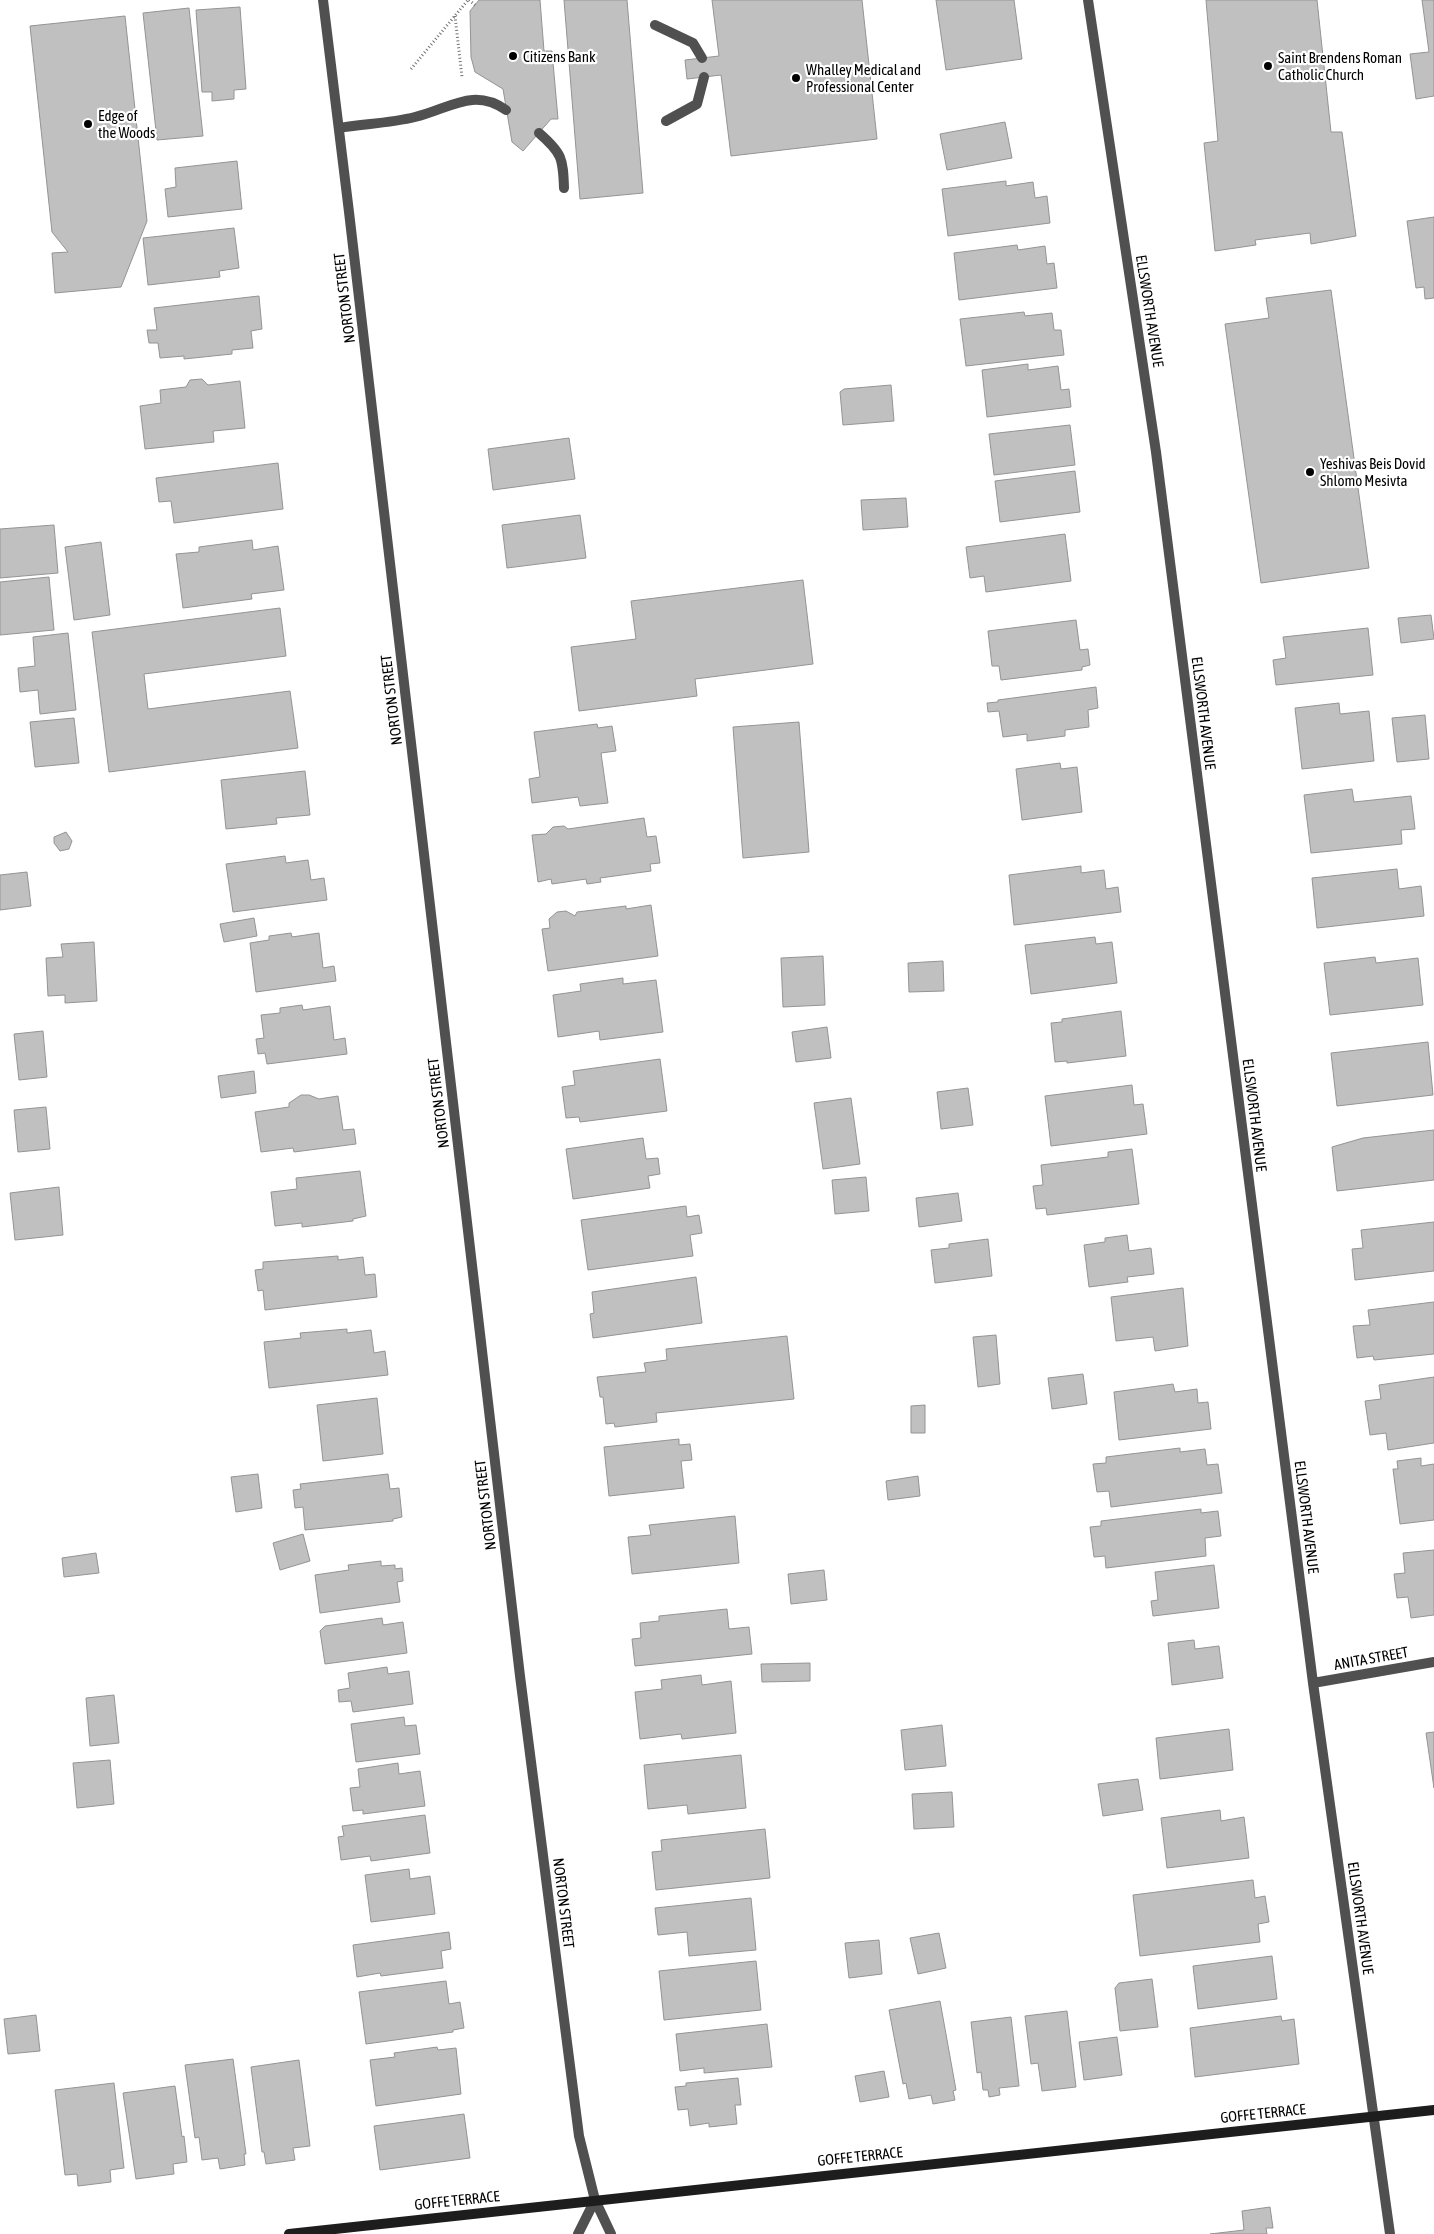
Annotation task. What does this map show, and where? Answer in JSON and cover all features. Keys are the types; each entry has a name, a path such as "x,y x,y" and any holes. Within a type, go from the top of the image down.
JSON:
{"main road":[{"name":"GOFFE TERRACE","path":"289,2234 1434,2110"}],"street":[{"name":"NORTON STREET","path":"323,0 520,1676 579,2136 595,2200 611,2234"},
{"name":"ELLSWORTH AVENUE","path":"1088,0 1156,452 1312,1683 1375,2116 1390,2234"},
{"path":"654,25 693,43 702,58"},
{"path":"666,120 696,104 704,77"},
{"path":"339,128 416,117 465,100 495,102 506,110"},
{"path":"539,133 555,147 563,163 564,188"},
{"name":"ANITA STREET","path":"1312,1683 1434,1662"},
{"path":"578,2234 595,2200"}],"path":[{"path":"411,69 469,0 475,5"},
{"path":"455,16 465,100"}],"building":[{"path":"479,0 540,0 544,51 552,51 558,119 551,119 523,151 512,142 503,89 475,72 471,57 470,11"},
{"path":"564,0 627,0 643,193 580,199"},
{"name":"Whalley Medical and Professional Center","path":"712,0 862,0 877,139 731,156 721,75 687,79 685,60 719,56"},
{"path":"936,0 1014,0 1022,59 946,70"},
{"name":"Saint Brendens Roman Catholic Church","path":"1206,0 1317,0 1331,132 1342,132 1356,236 1311,244 1310,233 1255,240 1256,245 1215,251 1204,143 1218,141"},
{"path":"1422,0 1434,0 1434,96 1416,99 1410,54 1429,52"},
{"path":"240,7 246,89 234,90 234,99 212,101 212,92 202,92 196,10"},
{"path":"189,8 203,136 157,140 143,13"},
{"name":"Edge of the Woods","path":"125,16 147,221 121,287 55,293 52,253 68,252 52,232 30,26"},
{"path":"1005,122 1012,158 947,170 940,134"},
{"path":"237,161 242,209 168,217 165,189 176,187 175,168"},
{"path":"1006,181 1006,186 1033,182 1035,198 1047,196 1050,223 948,236 942,189"},
{"path":"1434,217 1434,298 1425,299 1424,287 1416,288 1407,221"},
{"path":"234,228 239,268 219,271 220,277 148,285 143,238"},
{"path":"1017,245 1018,250 1045,246 1047,264 1054,263 1057,288 959,300 954,253"},
{"path":"1331,290 1369,568 1261,583 1225,324 1269,318 1266,298"},
{"path":"259,296 262,329 251,331 253,348 232,350 232,354 184,359 184,356 160,358 158,343 149,343 147,330 157,330 154,308"},
{"path":"1024,312 1025,316 1052,313 1054,330 1061,330 1064,355 966,366 960,319"},
{"path":"1028,364 1028,370 1058,366 1061,390 1069,389 1071,407 987,417 982,370"},
{"path":"202,379 208,385 240,381 245,428 213,431 214,442 145,449 140,406 161,403 160,390 186,387 190,380"},
{"path":"891,385 894,421 843,425 840,392 844,389"},
{"path":"1070,425 1075,465 994,475 989,434"},
{"path":"569,438 575,479 493,490 488,449"},
{"path":"278,463 283,509 174,523 171,501 159,502 156,478"},
{"path":"1075,471 1080,512 1000,522 995,481"},
{"path":"906,498 908,527 863,530 861,500"},
{"path":"580,515 586,558 507,568 502,525"},
{"path":"54,525 58,573 0,578 0,529"},
{"path":"1065,534 1071,581 986,592 984,576 970,578 966,547"},
{"path":"252,540 253,550 278,546 284,590 251,594 252,599 183,608 176,554 199,552 199,547"},
{"path":"101,542 110,615 74,620 65,547"},
{"path":"49,577 54,630 0,635 0,582"},
{"path":"803,580 813,664 695,679 697,696 579,711 571,647 636,639 631,601"},
{"path":"280,608 286,656 144,674 148,709 290,691 298,748 109,772 92,632"},
{"path":"1431,615 1434,639 1401,643 1398,618"},
{"path":"1076,620 1080,650 1088,649 1090,665 1082,667 1082,670 1001,680 999,666 992,666 988,631"},
{"path":"1368,628 1373,675 1276,685 1273,660 1286,658 1283,637"},
{"path":"68,633 76,710 40,714 38,690 20,692 18,668 35,666 33,637"},
{"path":"1096,687 1098,708 1088,710 1089,727 1065,730 1065,736 1027,741 1027,734 1003,737 999,711 988,712 987,703 998,702 998,700"},
{"path":"1339,703 1340,714 1369,711 1374,761 1302,769 1295,708"},
{"path":"1425,715 1429,759 1397,762 1392,718"},
{"path":"74,718 79,763 35,767 30,722"},
{"path":"799,722 809,852 743,858 733,727"},
{"path":"597,724 598,728 612,726 616,751 601,753 608,803 580,806 578,797 532,803 529,779 540,777 534,732"},
{"path":"1060,763 1061,769 1077,767 1082,812 1022,820 1016,769"},
{"path":"305,771 310,815 276,818 277,824 226,829 221,780"},
{"path":"1352,789 1354,802 1411,796 1415,829 1401,830 1402,844 1311,853 1304,795"},
{"path":"644,818 647,837 656,836 660,863 650,864 651,871 600,878 601,882 587,884 586,879 552,884 551,879 538,882 532,835 546,834 553,827 564,826 568,829"},
{"path":"66,832 72,841 69,849 60,851 54,843 54,837"},
{"path":"285,856 286,863 308,860 311,880 324,878 327,900 233,912 226,864"},
{"path":"1081,866 1081,873 1104,870 1106,889 1118,887 1121,912 1014,925 1009,875"},
{"path":"1397,869 1399,889 1421,886 1424,916 1317,928 1312,878"},
{"path":"27,872 31,906 0,910 0,875"},
{"path":"651,905 658,956 548,971 542,929 550,928 549,919 557,912 566,911 575,916 577,912 626,906 626,909"},
{"path":"254,918 257,936 224,942 220,924"},
{"path":"291,933 292,937 319,933 323,968 334,966 336,981 256,992 250,943 269,940 269,936"},
{"path":"1095,937 1096,944 1112,942 1117,983 1031,994 1025,945"},
{"path":"94,942 97,1001 65,1003 65,995 48,996 46,958 63,957 61,944"},
{"path":"823,956 825,1005 783,1007 781,958"},
{"path":"1375,957 1376,963 1418,958 1423,1005 1330,1015 1324,963"},
{"path":"943,961 944,991 909,992 908,963"},
{"path":"623,978 623,984 656,980 663,1032 600,1040 599,1031 558,1037 553,995 581,991 580,984"},
{"path":"302,1005 303,1010 330,1006 334,1040 345,1038 347,1054 267,1064 265,1053 258,1054 256,1039 264,1038 261,1015 280,1013 280,1008"},
{"path":"1121,1011 1126,1056 1067,1063 1067,1061 1055,1062 1051,1023 1062,1022 1062,1019"},
{"path":"827,1027 831,1058 796,1062 792,1032"},
{"path":"43,1031 47,1077 19,1080 14,1034"},
{"path":"1428,1042 1433,1095 1337,1106 1331,1053"},
{"path":"660,1059 667,1111 580,1122 579,1117 566,1118 562,1087 575,1085 573,1071"},
{"path":"254,1071 256,1093 221,1098 218,1076"},
{"path":"1132,1085 1134,1105 1143,1104 1147,1134 1051,1146 1045,1096"},
{"path":"968,1088 973,1125 941,1129 937,1092"},
{"path":"301,1095 309,1095 319,1099 338,1096 343,1130 354,1129 356,1144 294,1152 293,1148 261,1152 255,1112 289,1107 289,1103"},
{"path":"851,1098 860,1164 823,1169 814,1103"},
{"path":"46,1107 50,1149 18,1152 14,1110"},
{"path":"1434,1130 1434,1180 1337,1191 1332,1147 1363,1138"},
{"path":"643,1138 646,1159 658,1158 660,1174 648,1176 650,1188 573,1199 566,1149"},
{"path":"1132,1149 1139,1204 1047,1215 1046,1208 1036,1209 1033,1186 1043,1185 1041,1165 1108,1157 1108,1152"},
{"path":"360,1171 366,1216 353,1219 353,1221 302,1227 302,1223 275,1226 271,1192 297,1189 296,1178"},
{"path":"866,1177 869,1211 835,1214 832,1180"},
{"path":"59,1187 63,1235 15,1240 10,1193"},
{"path":"958,1193 962,1221 919,1227 916,1198"},
{"path":"686,1206 687,1217 699,1215 702,1233 690,1235 693,1256 588,1270 581,1220"},
{"path":"1434,1222 1434,1271 1355,1280 1352,1249 1363,1248 1361,1230"},
{"path":"1127,1235 1129,1251 1151,1248 1154,1274 1127,1277 1128,1282 1089,1287 1084,1245 1105,1242 1105,1238"},
{"path":"988,1239 992,1276 935,1283 931,1250 949,1248 949,1244"},
{"path":"338,1256 338,1260 363,1257 365,1275 375,1274 377,1297 265,1310 263,1290 258,1291 255,1270 263,1269 263,1262"},
{"path":"696,1277 702,1323 593,1338 590,1314 594,1313 592,1292"},
{"path":"1183,1288 1188,1346 1155,1351 1153,1337 1116,1341 1111,1297"},
{"path":"1434,1302 1434,1354 1374,1360 1373,1356 1357,1358 1353,1326 1370,1325 1368,1310"},
{"path":"347,1329 347,1333 371,1330 374,1353 385,1351 388,1375 269,1388 264,1342 301,1338 300,1333"},
{"path":"996,1335 1000,1384 978,1387 973,1337"},
{"path":"787,1336 794,1399 656,1413 657,1422 615,1427 614,1423 606,1424 603,1397 600,1397 597,1377 646,1372 644,1363 667,1360 666,1349"},
{"path":"1083,1374 1087,1404 1052,1409 1048,1378"},
{"path":"1434,1377 1434,1443 1388,1450 1386,1433 1370,1435 1365,1401 1381,1399 1379,1385"},
{"path":"1173,1384 1175,1392 1197,1389 1198,1403 1208,1402 1211,1429 1119,1440 1114,1392"},
{"path":"377,1398 383,1454 323,1461 317,1405"},
{"path":"925,1405 925,1433 911,1433 911,1406"},
{"path":"679,1439 679,1445 690,1444 692,1460 681,1461 684,1488 609,1496 604,1447"},
{"path":"1180,1448 1180,1452 1205,1449 1207,1465 1218,1464 1222,1493 1111,1507 1109,1491 1097,1492 1093,1464 1106,1463 1106,1457"},
{"path":"1421,1458 1421,1466 1434,1464 1434,1520 1400,1524 1393,1469 1398,1469 1397,1461"},
{"path":"258,1474 262,1508 236,1512 231,1477"},
{"path":"388,1474 390,1489 399,1488 402,1517 393,1519 393,1521 305,1530 303,1507 295,1508 293,1490 301,1489 300,1484"},
{"path":"918,1476 920,1496 888,1500 886,1481"},
{"path":"1201,1509 1201,1513 1218,1511 1221,1536 1205,1538 1206,1556 1106,1568 1105,1556 1094,1557 1090,1527 1101,1526 1101,1521"},
{"path":"735,1516 739,1563 632,1574 628,1537 651,1535 649,1525"},
{"path":"303,1534 310,1561 280,1570 273,1543"},
{"path":"1434,1550 1434,1615 1411,1618 1408,1597 1397,1598 1394,1574 1405,1573 1403,1553"},
{"path":"96,1553 99,1573 64,1577 62,1558"},
{"path":"381,1561 381,1566 395,1565 395,1569 402,1568 403,1581 397,1582 400,1602 320,1613 315,1575 349,1570 348,1565"},
{"path":"1214,1565 1219,1608 1153,1616 1151,1601 1158,1600 1155,1572"},
{"path":"824,1570 827,1600 791,1604 788,1574"},
{"path":"727,1609 729,1629 749,1627 752,1654 635,1666 632,1639 641,1638 640,1623 659,1621 659,1616"},
{"path":"382,1618 383,1625 403,1622 407,1653 325,1664 320,1631 325,1626"},
{"path":"1194,1640 1195,1649 1219,1646 1223,1678 1172,1685 1168,1643"},
{"path":"810,1663 810,1681 762,1682 761,1664"},
{"path":"387,1667 388,1674 409,1671 413,1704 353,1712 351,1701 339,1702 338,1690 350,1688 348,1673"},
{"path":"701,1675 702,1685 731,1681 736,1733 682,1739 681,1734 640,1739 635,1692 662,1689 661,1680"},
{"path":"114,1695 119,1743 90,1746 86,1698"},
{"path":"404,1717 405,1726 416,1725 420,1754 356,1762 351,1724"},
{"path":"942,1725 946,1766 905,1770 901,1730"},
{"path":"1229,1729 1233,1770 1160,1779 1156,1738"},
{"path":"1434,1732 1434,1788 1426,1733"},
{"path":"741,1755 746,1808 688,1814 687,1805 648,1809 644,1765"},
{"path":"110,1760 114,1804 77,1808 73,1763"},
{"path":"398,1763 399,1774 420,1771 425,1806 363,1814 363,1810 353,1811 350,1788 360,1787 358,1769"},
{"path":"1138,1779 1143,1810 1103,1816 1098,1784"},
{"path":"952,1792 954,1827 914,1829 912,1794"},
{"path":"1220,1810 1221,1821 1244,1817 1249,1858 1167,1868 1161,1818"},
{"path":"425,1815 430,1853 371,1861 370,1856 341,1860 338,1837 344,1836 342,1826"},
{"path":"765,1829 770,1878 656,1890 652,1852 662,1851 661,1840"},
{"path":"409,1869 410,1879 430,1876 435,1914 371,1922 365,1875"},
{"path":"1253,1880 1255,1898 1265,1896 1269,1922 1258,1924 1260,1942 1140,1956 1133,1895"},
{"path":"751,1898 756,1950 689,1956 687,1932 658,1935 655,1908"},
{"path":"449,1932 451,1949 441,1951 443,1968 381,1976 380,1973 357,1977 353,1945"},
{"path":"939,1933 946,1968 918,1974 910,1938"},
{"path":"879,1940 882,1974 849,1978 845,1943"},
{"path":"1272,1956 1277,1999 1198,2009 1193,1966"},
{"path":"756,1961 761,2010 664,2020 659,1971"},
{"path":"1152,1979 1158,2027 1120,2031 1115,1988 1119,1983"},
{"path":"446,1981 449,2004 460,2002 464,2028 453,2030 453,2032 366,2044 359,1992"},
{"path":"940,2001 956,2090 953,2091 955,2100 933,2104 931,2095 909,2099 906,2083 903,2084 889,2010"},
{"path":"1067,2011 1076,2087 1042,2091 1038,2063 1031,2064 1025,2016"},
{"path":"36,2015 40,2051 8,2054 4,2019"},
{"path":"1281,2016 1282,2021 1294,2019 1299,2064 1195,2077 1190,2028"},
{"path":"1011,2017 1019,2086 999,2088 1000,2095 989,2097 988,2090 983,2090 981,2072 977,2073 971,2022"},
{"path":"767,2024 772,2067 704,2073 704,2068 680,2071 676,2034"},
{"path":"1117,2037 1122,2075 1084,2080 1079,2042"},
{"path":"437,2047 438,2050 456,2048 461,2094 376,2106 370,2060 395,2057 394,2053"},
{"path":"233,2059 246,2154 244,2154 245,2165 220,2169 218,2158 202,2160 199,2137 195,2138 185,2065"},
{"path":"299,2060 310,2146 293,2148 295,2160 266,2164 264,2152 262,2152 251,2067"},
{"path":"884,2071 889,2097 860,2102 855,2076"},
{"path":"738,2078 741,2105 735,2105 737,2124 709,2127 709,2123 690,2126 688,2109 678,2110 675,2087 686,2086 686,2083"},
{"path":"114,2083 124,2168 110,2170 111,2182 78,2186 77,2174 65,2175 55,2090"},
{"path":"175,2086 187,2162 173,2164 174,2174 136,2179 123,2093"},
{"path":"464,2114 470,2158 380,2170 374,2126"},
{"path":"1270,2207 1273,2228 1266,2228 1267,2234 1210,2234 1244,2230 1242,2211"}],"place":[{"name":"Citizens Bank","path":"513,56"},
{"name":"Saint Brendens Roman Catholic Church","path":"1268,66"},
{"name":"Whalley Medical and Professional Center","path":"796,78"},
{"name":"Edge of the Woods","path":"88,124"},
{"name":"Yeshivas Beis Dovid Shlomo Mesivta","path":"1310,472"}]}
